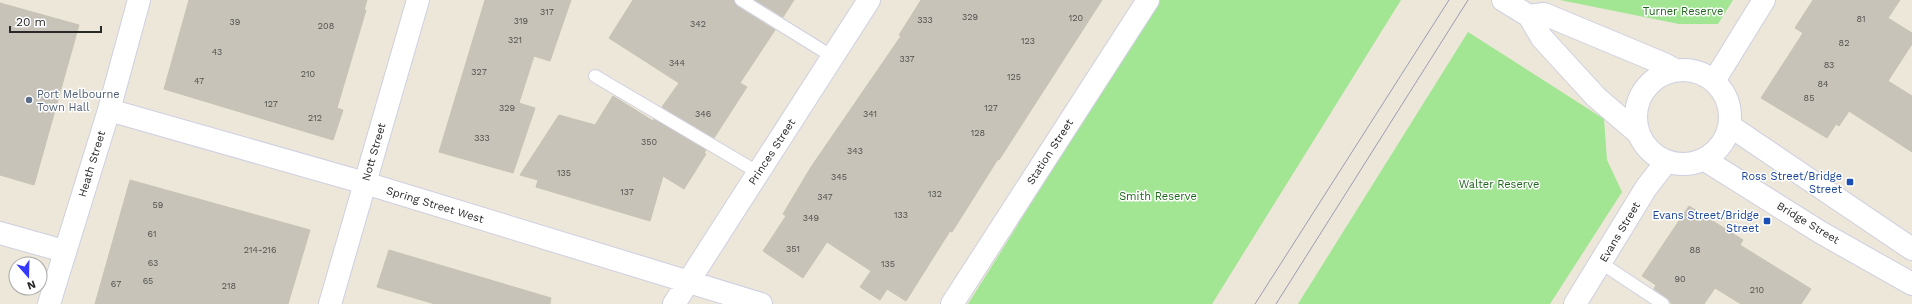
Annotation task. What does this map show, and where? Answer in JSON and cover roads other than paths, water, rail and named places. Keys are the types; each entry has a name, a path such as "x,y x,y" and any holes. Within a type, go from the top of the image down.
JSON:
{"street":[{"name":"Heath Street","path":"48,304 109,110 139,0"},
{"name":"Nott Street","path":"330,304 418,0"},
{"name":"Princes Street","path":"674,304 869,0"},
{"name":"Station Street","path":"952,304 1148,0"},
{"path":"1503,0 1529,16 1542,38 1596,97 1638,133 1649,150 1666,162 1686,165 1705,160 1717,151 1725,139 1730,126 1730,109 1725,94 1714,81 1702,73 1689,69 1675,70 1659,76 1646,87 1638,101 1635,117 1638,133"},
{"path":"1714,81 1764,0"},
{"path":"1529,16 1544,14 1675,70"},
{"name":"Spring Street West","path":"109,110 365,183 687,283 761,304"},
{"path":"1730,126 1912,249"},
{"name":"Bridge Street","path":"1705,160 1820,232 1912,284"},
{"name":"Evans Street","path":"1575,304 1646,188 1666,162"},
{"path":"0,233 64,251"}],"lane":[{"path":"741,0 833,57"},
{"path":"595,76 759,173"},
{"path":"1601,263 1663,304"}],"tram line":[{"path":"1255,304 1449,0"},
{"path":"1276,304 1468,0"}],"place":[{"name":"Port Melbourne Town Hall","path":"29,100"},
{"name":"Ross Street/Bridge Street","path":"1850,182"},
{"name":"Evans Street/Bridge Street","path":"1767,221"}],"park label":[{"name":"Turner Reserve","path":"1683,11"},
{"name":"Walter Reserve","path":"1499,184"},
{"name":"Smith Reserve","path":"1158,196"}]}
